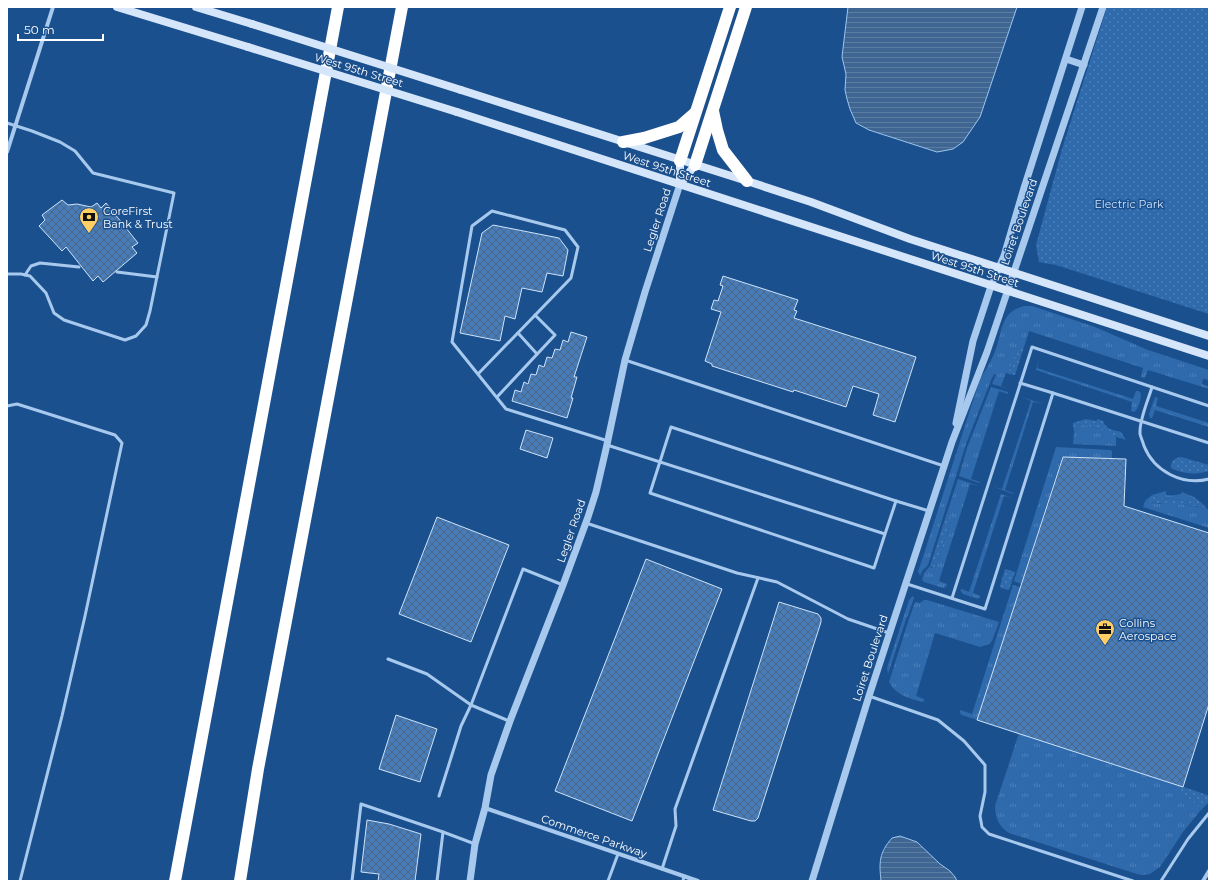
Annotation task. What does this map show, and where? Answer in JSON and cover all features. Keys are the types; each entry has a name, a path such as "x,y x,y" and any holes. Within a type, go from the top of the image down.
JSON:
{"highway":[{"path":"175,881 338,7"},
{"path":"240,881 260,762 402,7"},
{"path":"680,160 730,7"},
{"path":"695,165 746,7"},
{"path":"713,110 723,150 747,181"},
{"path":"622,142 644,138 679,127 695,113"}],"main road":[{"name":"West 95th Street","path":"117,7 457,112 1209,356"},
{"name":"West 95th Street","path":"196,7 747,181 811,202 910,239 1209,336"},
{"path":"680,160 680,184"},
{"path":"680,184 695,165"}],"street":[{"path":"7,152 53,7"},
{"name":"Loiret Boulevard","path":"952,442 973,341 991,286 1004,256 1024,188 1082,7"},
{"name":"Loiret Boulevard","path":"812,881 868,696 944,466 977,380 1008,291 1103,7"},
{"path":"1066,59 1084,65"},
{"name":"Legler Road","path":"470,881 475,844 485,808 491,775 510,721 563,585 596,492 608,443 625,360 680,184"},
{"name":"Commerce Parkway","path":"485,808 662,869 683,879 698,881"},
{"path":"1204,881 1209,871"}],"lane":[{"path":"7,123 60,142 75,151 93,173 174,193 150,311 146,325 136,336 125,340 64,320 54,313 46,293 30,276 21,274 7,274"},
{"path":"478,374 571,278 578,247 565,230 492,211 472,226 452,342 506,409 660,462 885,534"},
{"path":"25,275 31,266 40,263 79,267"},
{"path":"117,272 157,277"},
{"path":"497,397 555,335 535,315"},
{"path":"518,333 537,354"},
{"path":"952,598 1032,347 1209,406"},
{"path":"625,360 944,466"},
{"path":"1020,382 1209,443"},
{"path":"1152,387 1141,422 1140,435 1147,453 1162,470 1171,475 1192,481 1209,478"},
{"path":"905,584 984,609 1053,393"},
{"path":"7,406 17,404 115,435 122,443 84,623 20,881"},
{"path":"896,501 874,568 650,494 671,427 896,501 929,512"},
{"path":"586,523 737,573 777,582 848,619 889,634"},
{"path":"439,796 461,726 471,705 523,569 563,585"},
{"path":"662,869 676,826 675,809 758,578"},
{"path":"388,658 427,674 471,705 510,721"},
{"path":"868,696 938,720 964,741 985,765 985,792 980,816 982,827 988,834 1133,881"},
{"path":"352,881 361,804 475,844"},
{"path":"1161,881 1188,840 1209,813"},
{"path":"437,881 443,832"},
{"path":"608,881 618,854"}],"green space":[{"name":"Electric Park","path":"1107,7 1209,7 1209,314 1056,265 1039,262 1036,245 1062,149"},
{"path":"1024,306 1032,306 1095,327 1148,350 1209,370 1209,380 1203,379 1202,384 1209,387 1209,389 1148,370 1144,378 1141,377 1143,368 1029,331 1024,347 1018,348 1009,374 1006,373 1001,386 1010,389 992,384 996,375 994,374 991,380 966,444 928,565 922,571 920,576 918,571 980,379 997,347 1005,319 1016,309"},
{"path":"1018,347 1024,347 1015,375 1009,374 1009,371"},
{"path":"1039,359 1037,368 1133,399 1136,391 1139,391 1141,394 1140,401 1136,411 1131,411 1132,402 1036,370 1033,380"},
{"path":"991,387 1008,392 1008,394 999,391 971,479 980,482 979,483 959,476 967,448"},
{"path":"1022,397 1043,404 1033,402 1005,490 1013,494 994,487 1002,489 1031,401"},
{"path":"1155,397 1158,398 1156,406 1209,423 1209,427 1155,410 1152,418 1150,418 1149,414"},
{"path":"1086,419 1096,421 1098,419 1103,421 1108,428 1121,432 1126,440 1114,436 1106,431 1080,424 1074,432 1073,423"},
{"path":"1080,424 1107,431 1116,437 1116,446 1073,444 1074,432"},
{"path":"1056,447 1111,450 1112,459 1062,457 1021,584 1014,581"},
{"path":"1181,457 1209,465 1209,471 1189,473 1180,472 1171,468 1171,463 1173,460"},
{"path":"958,479 979,486 970,484 939,581 947,584 946,587 943,588 922,580 924,573 930,566 931,568 936,566 951,521 950,515 947,513"},
{"path":"993,491 1012,498 1004,496 973,593 980,596 978,599 963,594 960,590 962,589 969,592 1001,494"},
{"path":"1166,491 1166,495 1177,495 1181,494 1182,492 1194,497 1188,502 1177,499 1158,498 1152,495"},
{"path":"1152,495 1158,498 1177,499 1188,502 1194,497 1203,504 1200,507 1182,504 1175,506 1145,501"},
{"path":"1145,501 1160,504 1182,504 1198,507 1202,506 1203,504 1209,511 1209,528 1143,507"},
{"path":"947,513 950,515 951,521 936,566 933,568 930,566"},
{"path":"1005,569 1015,572 1009,590 1001,588 1000,586"},
{"path":"1013,585 1020,587 977,720 962,715 960,710 972,714"},
{"path":"913,596 914,598 888,674 887,668 909,600"},
{"path":"924,600 999,622 992,641 989,644 980,647 935,633 916,696 924,699 922,702 899,693 889,682 915,602 920,603"},
{"path":"1019,733 1181,786 1178,796 1195,802 1200,811 1183,832 1160,867 1150,874 1143,875 1009,833 998,821 995,806"},
{"path":"1181,786 1209,796 1209,802 1200,811 1195,802 1178,796"}],"shaded area":[{"path":"848,7 1017,7 980,117 963,142 953,149 937,152 869,130 856,123 850,109 845,90 846,74 842,57"},
{"path":"900,836 917,842 940,864 950,871 957,881 881,881 880,863 882,853 892,838"}],"building":[{"name":"CoreFirst Bank & Trust","path":"62,200 68,205 77,204 91,207 97,203 101,208 106,203 138,243 132,247 137,253 103,282 98,276 93,281 66,247 62,251 39,226 45,220 42,215"},
{"path":"493,225 559,238 568,250 563,276 547,273 542,292 522,288 515,319 505,316 500,341 460,333 482,233"},
{"path":"723,276 798,300 794,310 797,311 794,318 916,357 895,422 873,415 879,394 853,386 846,407 712,366 712,364 705,361 721,312 711,309 714,300 718,301 723,286 720,285"},
{"path":"571,332 587,337 574,377 577,377 567,418 512,401 515,390 521,392 524,382 528,384 531,374 536,375 539,365 544,367 547,357 552,358 555,349 560,350 563,340 568,342"},
{"path":"526,430 553,438 547,458 520,449"},
{"name":"Collins Aerospace","path":"1063,457 1126,459 1124,506 1209,533 1209,704 1183,787 977,720"},
{"path":"437,517 509,545 471,642 399,614"},
{"path":"646,559 722,589 632,821 555,791"},
{"path":"779,602 818,614 821,618 821,622 758,818 755,821 751,821 713,810"},
{"path":"396,715 437,729 420,782 379,769"},
{"path":"367,820 389,824 421,834 415,881 378,881 379,874 361,872"}],"place":[{"name":"CoreFirst Bank & Trust","path":"89,234"},
{"name":"Collins Aerospace","path":"1105,646"}]}
